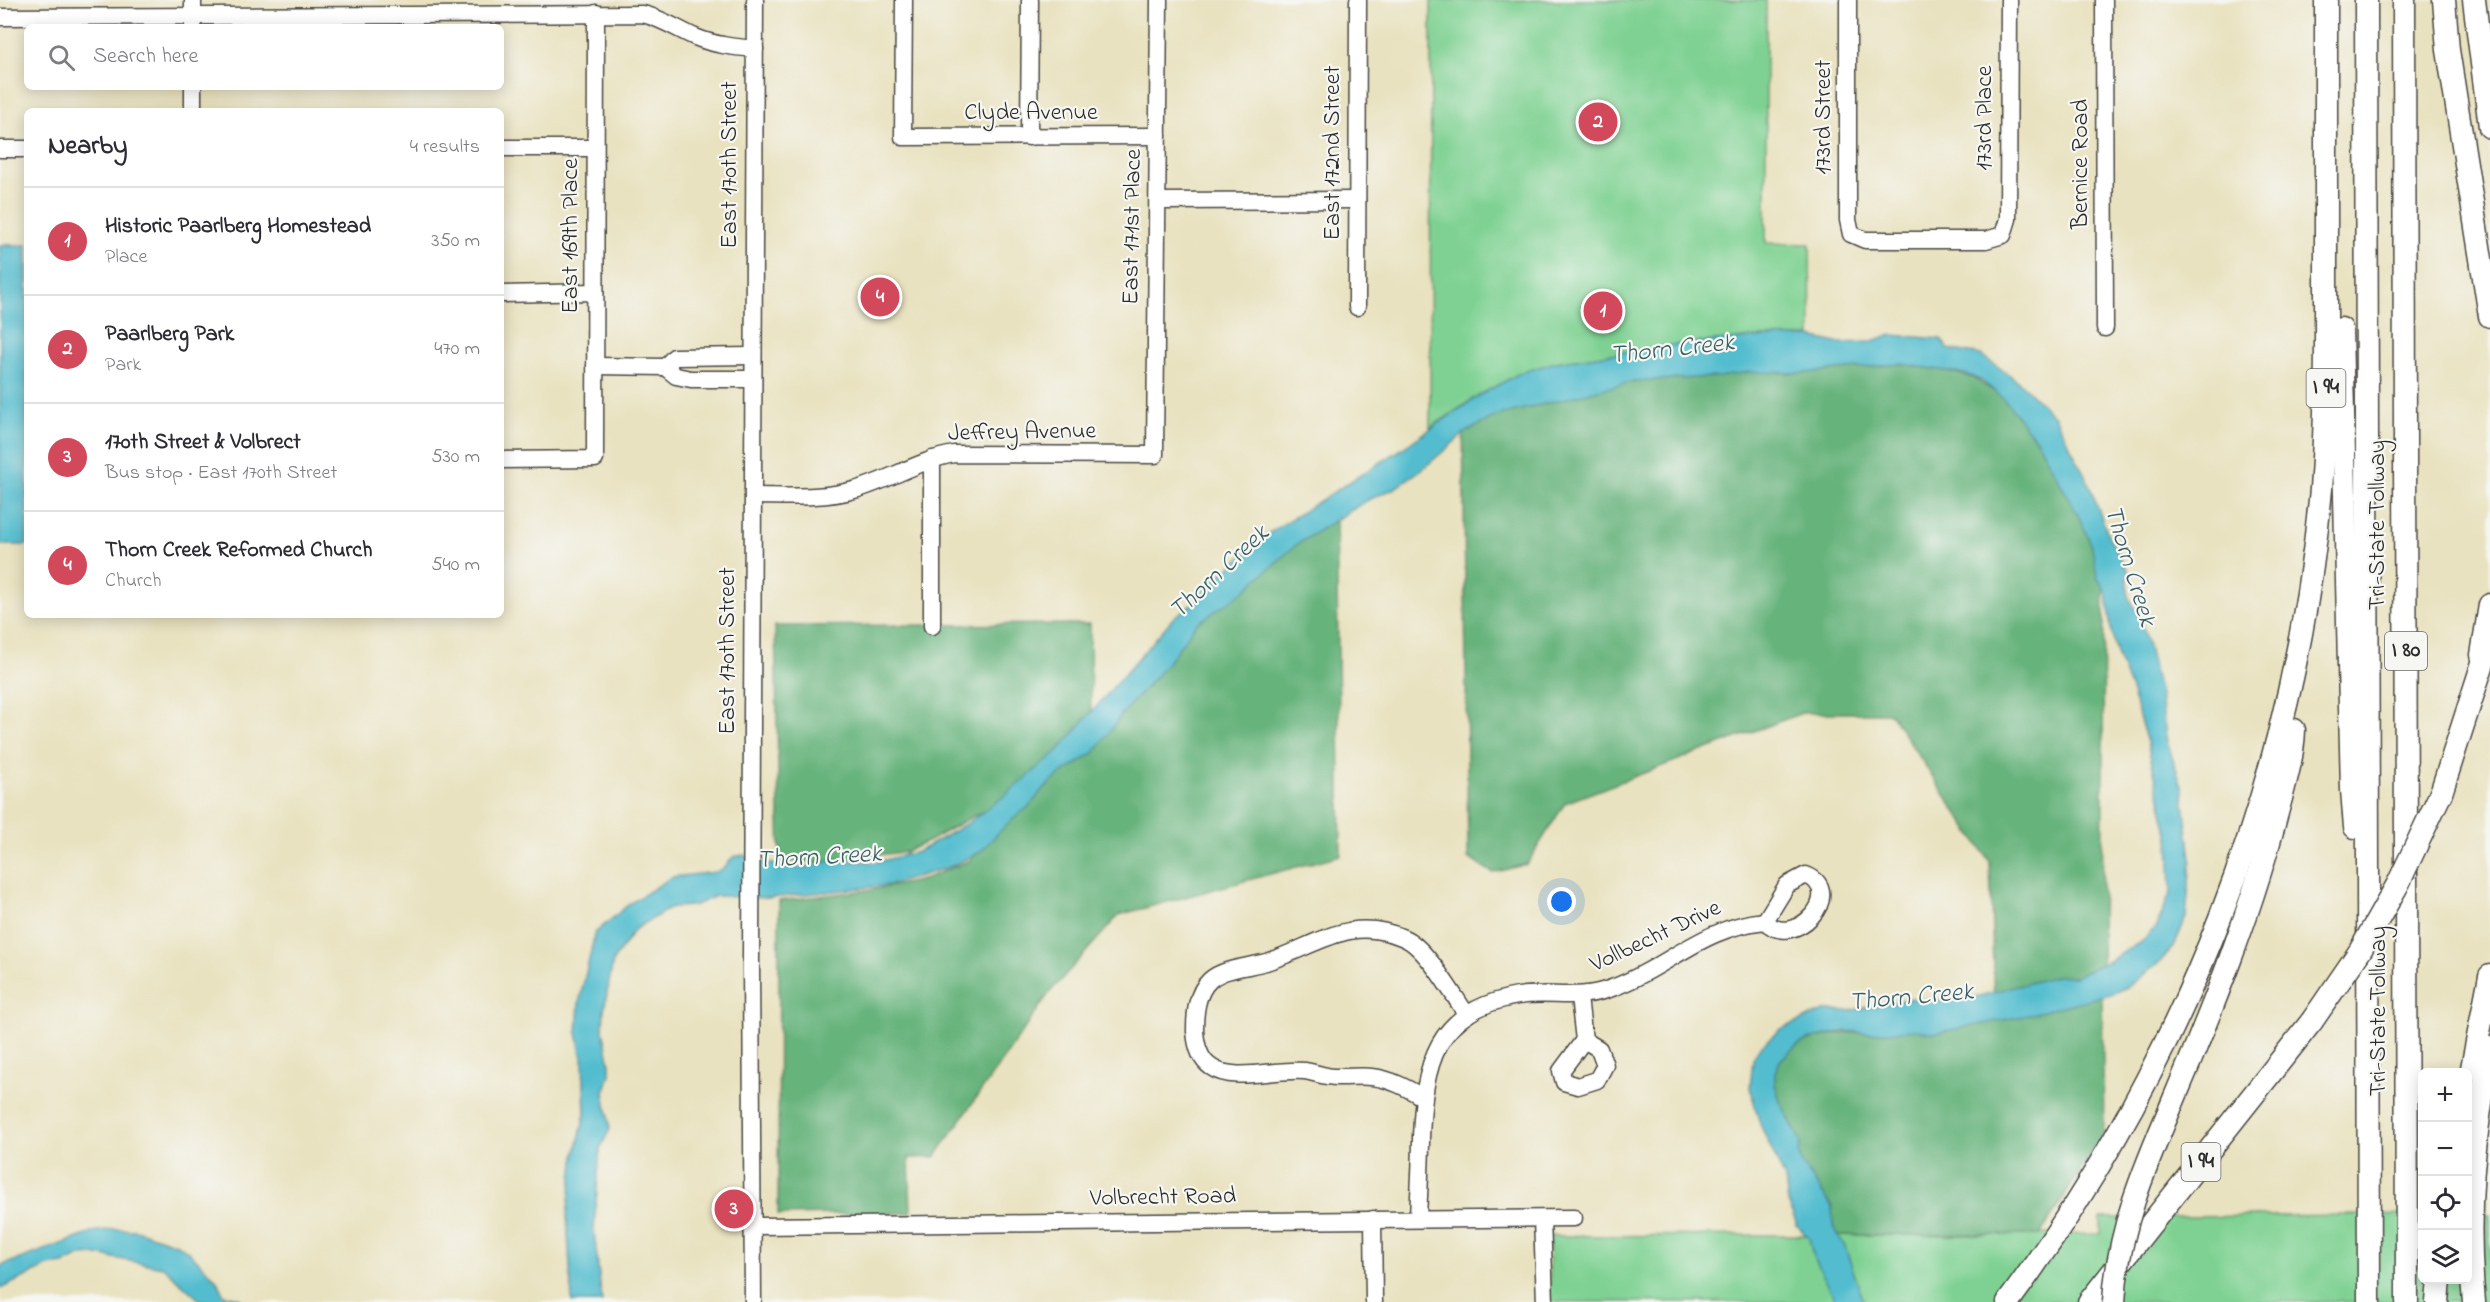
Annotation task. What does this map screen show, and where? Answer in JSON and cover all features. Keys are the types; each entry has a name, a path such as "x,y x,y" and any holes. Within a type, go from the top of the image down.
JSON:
{"highway":[{"name":"I 94","path":"2008,1302 2065,1221 2105,1157 2148,1080 2194,983 2262,803 2296,668 2312,573 2323,451 2326,368 2326,0"},
{"name":"Tri-State Tollway","path":"2366,0 2369,1302"},
{"name":"Tri-State Tollway","path":"2404,0 2407,1302"},
{"path":"2444,0 2448,50 2490,316"},
{"path":"2474,0 2490,128"},
{"path":"2326,106 2339,242 2352,790 2369,973"},
{"name":"I 94","path":"2089,1302 2312,1021 2360,951 2398,884 2441,793 2476,683 2490,605"},
{"path":"2476,683 2490,641"},
{"path":"2114,1302 2122,1242 2137,1191 2216,1001 2256,888 2294,741 2296,668"},
{"path":"2472,1068 2490,976"},
{"path":"2474,1302 2469,1208 2472,1155 2490,1048"},
{"path":"2438,1302 2439,1284"}],"street":[{"name":"East 170th Street","path":"753,1302 751,788 755,0"},
{"name":"Clyde Avenue","path":"904,0 903,137 1158,136"},
{"path":"1029,137 1030,0"},
{"name":"East 171st Place","path":"1155,455 1159,0"},
{"name":"East 172nd Street","path":"1357,307 1358,0"},
{"name":"173rd Street","path":"1848,0 1848,220 1851,234 1865,240 1986,240 2003,235"},
{"name":"173rd Place","path":"2003,235 2008,219 2009,0"},
{"name":"Bernice Road","path":"2104,0 2105,328"},
{"name":"East 169th Place","path":"504,460 595,459 596,13"},
{"path":"0,17 644,14 662,18 694,37 716,45 755,50"},
{"path":"193,90 193,108"},
{"path":"504,148 595,148"},
{"path":"0,149 24,149"},
{"path":"1158,201 1357,200"},
{"path":"504,294 595,292"},
{"path":"665,367 675,357 753,356"},
{"path":"595,366 665,367 676,376 691,379 753,379"},
{"name":"Jeffrey Avenue","path":"753,496 820,495 852,491 932,459 954,454 1155,455"},
{"path":"932,459 932,626"},
{"name":"Vollbecht Drive","path":"1418,1219 1422,1097 1427,1072 1436,1049 1451,1028 1467,1015 1491,1003 1518,996 1579,997 1625,983 1712,933 1728,927 1765,921"},
{"path":"1422,1097 1384,1079 1327,1076 1305,1071 1230,1074 1217,1071 1202,1058 1197,1047 1195,1017 1198,1000 1211,979 1268,961 1327,935 1372,930 1407,939 1422,952 1467,1015"},
{"path":"1579,997 1584,1040"},
{"name":"Volbrecht Road","path":"752,1226 1574,1218"},
{"path":"1373,1219 1374,1302"},
{"path":"1542,1219 1545,1302"}],"green space":[{"path":"1431,0 1766,0 1766,243 1810,244 1811,337 1767,337 1680,344 1556,362 1479,395 1430,428"},
{"path":"1893,355 1973,378 2016,405 2068,488 2104,575 2102,977 1994,1007 1990,862 1890,713 1802,713 1565,803 1527,864 1493,873 1468,858 1463,417 1501,392"},
{"path":"1336,510 1341,855 1119,915 1050,992 935,1157 909,1158 911,1213 778,1215 779,901 870,890 919,881 969,861 1079,752 1150,667 1278,546"},
{"path":"1090,624 1091,722 998,806 973,816 905,852 815,862 780,861 775,626"},
{"path":"2102,989 2104,1134 2040,1235 1831,1235 1787,1130 1774,1084 1773,1075 1777,1062 1786,1052 1798,1044 1828,1035 1871,1033"},
{"path":"2418,1214 2418,1284 2472,1284 2472,1215 2490,1215 2490,1302 1857,1302 1831,1235 2101,1234 2101,1218"},
{"path":"1827,1235 1851,1302 1550,1302 1549,1236"}],"water":[{"path":"0,245 24,245 24,545 0,545"},
{"name":"Thorn Creek","path":"1892,335 1941,339 1948,349 1981,355 2018,381 2055,417 2087,479 2108,535 2128,572 2128,596 2142,623 2159,690 2167,742 2182,786 2191,859 2186,917 2175,945 2159,963 2127,987 2114,993 2024,1016 1936,1033 1918,1030 1871,1033 1845,1031 1808,1039 1791,1050 1780,1061 1775,1072 1775,1084 1780,1101 1801,1142 1799,1154 1801,1162 1832,1207 1833,1225 1845,1247 1864,1302 1837,1302 1813,1256 1809,1238 1797,1225 1788,1202 1785,1179 1760,1124 1750,1088 1753,1059 1759,1048 1781,1029 1824,1011 1848,1011 1908,999 1951,1000 1975,997 2056,976 2075,977 2111,960 2144,940 2158,924 2171,891 2169,837 2148,746 2118,657 2111,631 2107,594 2097,577 2092,546 2079,517 2037,441 2004,399 1982,381 1966,374 1901,364 1807,373 1749,372 1720,377 1635,381 1496,416 1466,432 1425,467 1395,488 1366,501 1296,545 1238,596 1196,624 1167,664 1123,713 1094,753 1061,774 1041,791 1032,804 1006,825 980,852 952,866 890,885 769,898 716,896 693,906 672,907 635,929 613,961 604,1010 603,1030 610,1075 604,1092 610,1129 600,1149 594,1231 602,1302 572,1302 567,1215 575,1156 585,1114 583,1063 577,1033 579,1003 595,933 629,904 672,877 716,872 724,868 733,857 743,855 776,865 804,867 834,860 877,862 917,852 966,824 1002,798 1057,752 1174,617 1194,603 1215,580 1269,533 1397,452 1480,395 1520,373 1556,362 1680,344 1767,337 1811,337 1837,343 1868,342"},
{"path":"136,1230 177,1244 189,1252 216,1279 224,1295 240,1298 243,1302 202,1302 163,1267 97,1255 80,1256 64,1264 48,1266 0,1289 0,1266 97,1231"}],"place":[{"name":"Paarlberg Park","path":"1598,122"},
{"name":"Thorn Creek Reformed Church","path":"880,297"},
{"name":"Historic Paarlberg Homestead","path":"1603,311"},
{"name":"170th Street & Volbrect","path":"734,1209"}]}
